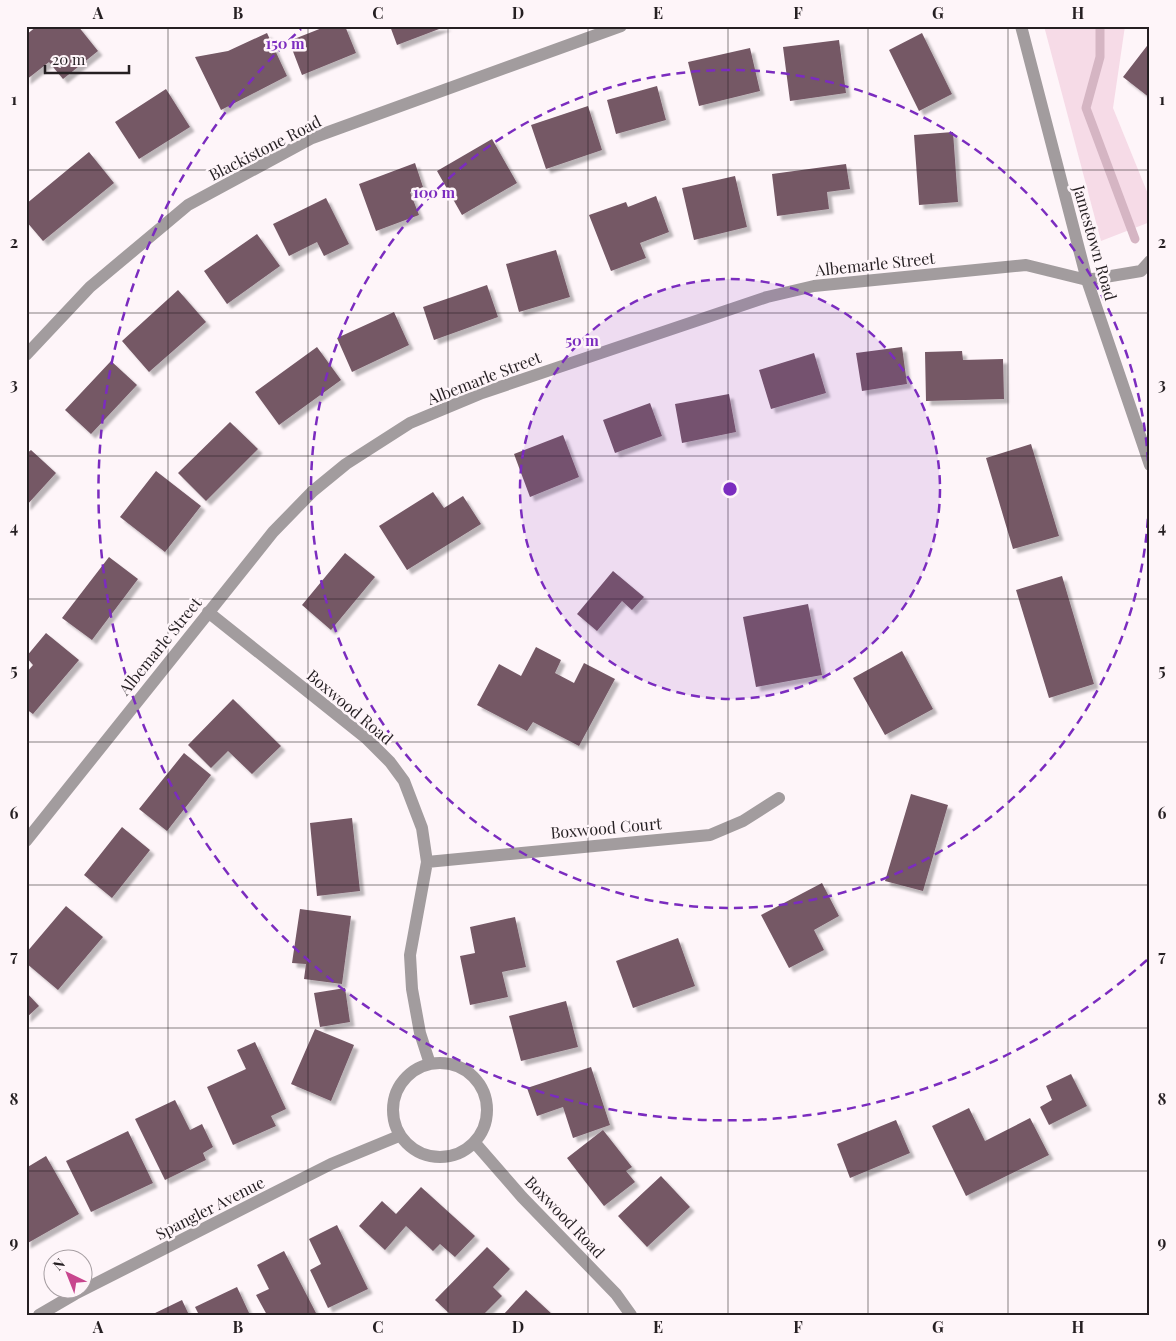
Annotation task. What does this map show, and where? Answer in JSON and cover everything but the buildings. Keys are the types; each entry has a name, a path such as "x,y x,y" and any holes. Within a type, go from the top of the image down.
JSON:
{"street":[{"name":"Blackistone Road","path":"26,355 90,287 188,205 312,138 621,26"},
{"name":"Jamestown Road","path":"1021,26 1087,280 1150,466"},
{"name":"Albemarle Street","path":"26,840 273,532 313,491 346,464 410,423 482,393 767,297 814,286 1026,265 1087,280 1141,270 1150,261"},
{"name":"Boxwood Road","path":"208,612 366,738 390,762 404,780 422,828 427,862 410,955 412,989 418,1025 430,1064"},
{"name":"Boxwood Court","path":"427,862 710,834 744,821 779,798"},
{"path":"444,1063 458,1066 471,1074 480,1085 486,1099 487,1114 484,1128 475,1143 452,1156 436,1158 422,1155 409,1147 399,1136 393,1122 392,1106 396,1092 404,1078 415,1069 430,1064 444,1063"},
{"name":"Spangler Avenue","path":"39,1315 75,1294 331,1164 399,1136"},
{"name":"Boxwood Road","path":"475,1143 522,1197 616,1294 631,1315"}],"shaded area":[{"path":"1044,26 1125,26 1113,108 1150,199 1150,222 1101,241"}],"waterway":[{"path":"1100,26 1100,57 1086,108 1135,239"}]}
